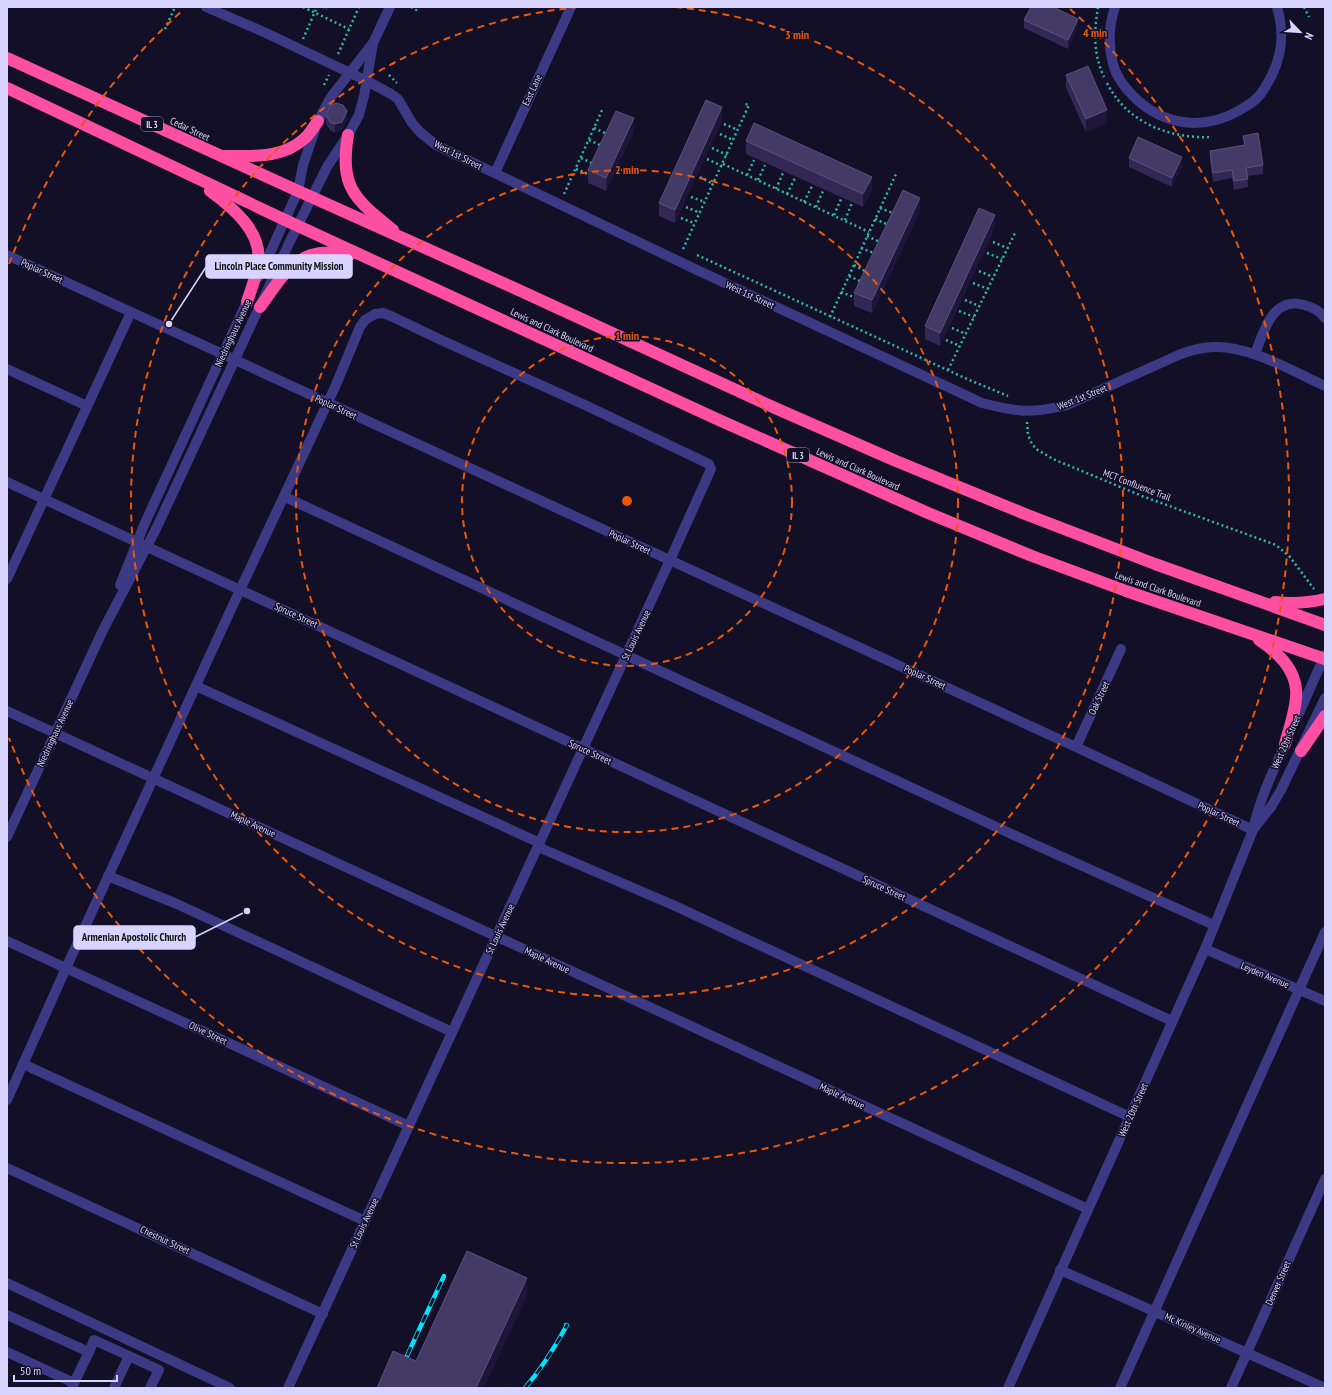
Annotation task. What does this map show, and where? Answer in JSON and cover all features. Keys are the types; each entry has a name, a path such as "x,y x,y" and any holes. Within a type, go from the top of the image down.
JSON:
{"highway":[{"name":"Cedar Street","path":"7,58 298,191"},
{"name":"IL 3","path":"7,88 284,220"},
{"path":"222,156 262,156 285,151 305,138 318,121"},
{"path":"348,135 345,165 348,180 354,193 366,207 405,239"},
{"path":"194,178 238,214 255,237 259,248 258,263 247,302"},
{"name":"IL 3","path":"298,191 775,408 896,461 1155,564 1325,624"},
{"name":"Lewis and Clark Boulevard","path":"284,220 719,420 928,513 1076,572 1246,632 1325,657"},
{"path":"260,307 288,270 301,260 312,255 329,252 360,255"},
{"path":"1257,601 1287,604 1309,602 1321,596"},
{"path":"1246,632 1268,646 1282,660 1291,672 1296,689 1293,715 1285,744"},
{"path":"1301,751 1325,716"}],"street":[{"name":"West 1st Street","path":"206,7 351,73 391,94 398,99 416,127 436,145 982,403 1008,410 1027,412 1046,410 1067,405 1181,354 1197,349 1214,347 1233,348 1255,354 1325,386"},
{"name":"Niedringhaus Avenue","path":"103,630 137,542 298,191 303,165 318,121 331,97 373,43 390,7"},
{"name":"East Lane","path":"495,173 571,7"},
{"path":"1115,7 1112,16 1110,36 1111,50 1113,64 1123,84 1140,102 1154,112 1175,121 1198,123 1217,121 1230,116 1249,105 1259,97 1276,67 1280,51 1282,36 1281,20 1277,7"},
{"name":"Niedringhaus Avenue","path":"7,836 103,630 156,529 298,226 327,167 359,115 367,81 373,43"},
{"name":"Poplar Street","path":"7,255 1253,830"},
{"path":"1255,354 1270,318 1279,308 1290,304 1299,304 1317,311 1325,318"},
{"path":"7,579 131,312"},
{"name":"St Louis Avenue","path":"288,1388 712,469 709,464 702,460 383,313 370,316 360,327 328,403"},
{"path":"7,369 87,406"},
{"path":"7,1100 108,876 328,403"},
{"name":"Spruce Street","path":"7,482 1172,1021"},
{"path":"285,496 1029,842 1214,925"},
{"name":"Oak Street","path":"1076,747 1121,649"},
{"name":"West 20th Street","path":"1008,1388 1205,949 1253,830 1262,794 1325,657"},
{"path":"196,686 1130,1117"},
{"name":"West 20th Street","path":"1253,830 1282,790 1325,698"},
{"name":"Maple Avenue","path":"7,710 1088,1209"},
{"path":"108,876 177,904 452,1032"},
{"path":"1120,1388 1325,932"},
{"name":"Olive Street","path":"7,941 409,1126"},
{"name":"Leyden Avenue","path":"1205,949 1325,1001"},
{"path":"23,1064 365,1221"},
{"name":"Chestnut Street","path":"7,1168 323,1314"},
{"name":"Denver Street","path":"1231,1388 1325,1179"},
{"name":"Mc Kinley Avenue","path":"1060,1270 1325,1388"},
{"path":"7,1283 230,1388"},
{"path":"7,1315 89,1352"},
{"path":"7,1352 73,1386 94,1340 159,1370 150,1388"},
{"path":"114,1388 129,1356"}],"path":[{"path":"165,29 175,7"},
{"path":"303,7 349,29"},
{"path":"303,39 317,7"},
{"path":"411,7 418,11"},
{"path":"1304,7 1309,17"},
{"path":"389,75 400,86"},
{"path":"689,252 683,249 749,105 745,104"},
{"path":"557,191 564,194 603,108"},
{"path":"724,124 738,130"},
{"path":"594,128 609,136"},
{"path":"720,134 733,140"},
{"path":"589,140 603,146"},
{"path":"712,148 727,155"},
{"path":"581,158 595,164"},
{"path":"707,160 747,175 869,232"},
{"path":"747,175 754,160"},
{"path":"758,180 765,165"},
{"path":"576,169 590,175"},
{"path":"776,189 783,173"},
{"path":"830,317 896,174"},
{"path":"700,177 713,184"},
{"path":"787,194 795,178"},
{"path":"804,202 812,186"},
{"path":"816,207 823,191"},
{"path":"691,196 705,202"},
{"path":"834,215 842,198"},
{"path":"845,220 852,204"},
{"path":"686,207 700,213"},
{"path":"880,208 895,214"},
{"path":"681,218 694,223"},
{"path":"875,219 890,225"},
{"path":"948,370 1015,233"},
{"path":"867,236 882,243"},
{"path":"992,242 1007,248"},
{"path":"862,248 876,254"},
{"path":"987,253 1002,259"},
{"path":"696,255 967,379 1007,396 1014,397"},
{"path":"854,265 868,272"},
{"path":"979,271 993,277"},
{"path":"849,276 863,282"},
{"path":"973,283 988,289"},
{"path":"841,292 856,298"},
{"path":"965,300 979,306"},
{"path":"959,311 974,318"},
{"path":"952,328 966,334"},
{"path":"946,340 960,346"},
{"name":"MCT Confluence Trail","path":"1027,412 1028,435 1036,449 1043,454 1142,496 1276,545 1290,557 1321,596"}],"building":[{"path":"1031,7 1053,7 1078,19 1068,40 1024,20"},
{"path":"1088,66 1107,110 1086,119 1066,75"},
{"path":"706,100 722,107 675,210 659,203"},
{"path":"336,103 343,105 347,111 342,122 335,124 330,122 326,115 331,105"},
{"path":"616,111 634,118 606,178 588,170"},
{"path":"754,123 872,177 863,194 746,141"},
{"path":"1258,133 1263,165 1246,168 1248,179 1234,181 1232,170 1213,173 1210,151 1245,145 1243,136"},
{"path":"1138,137 1182,157 1172,178 1129,158"},
{"path":"903,190 920,198 872,300 854,293"},
{"path":"979,208 995,215 940,333 925,326"},
{"path":"467,1251 527,1278 476,1388 377,1388 393,1351 416,1361"}],"railway":[{"path":"392,1388 444,1276"},
{"path":"525,1388 548,1357 566,1325"}],"place":[{"name":"Lincoln Place Community Mission","path":"169,324"},
{"name":"Armenian Apostolic Church","path":"247,911"}]}
